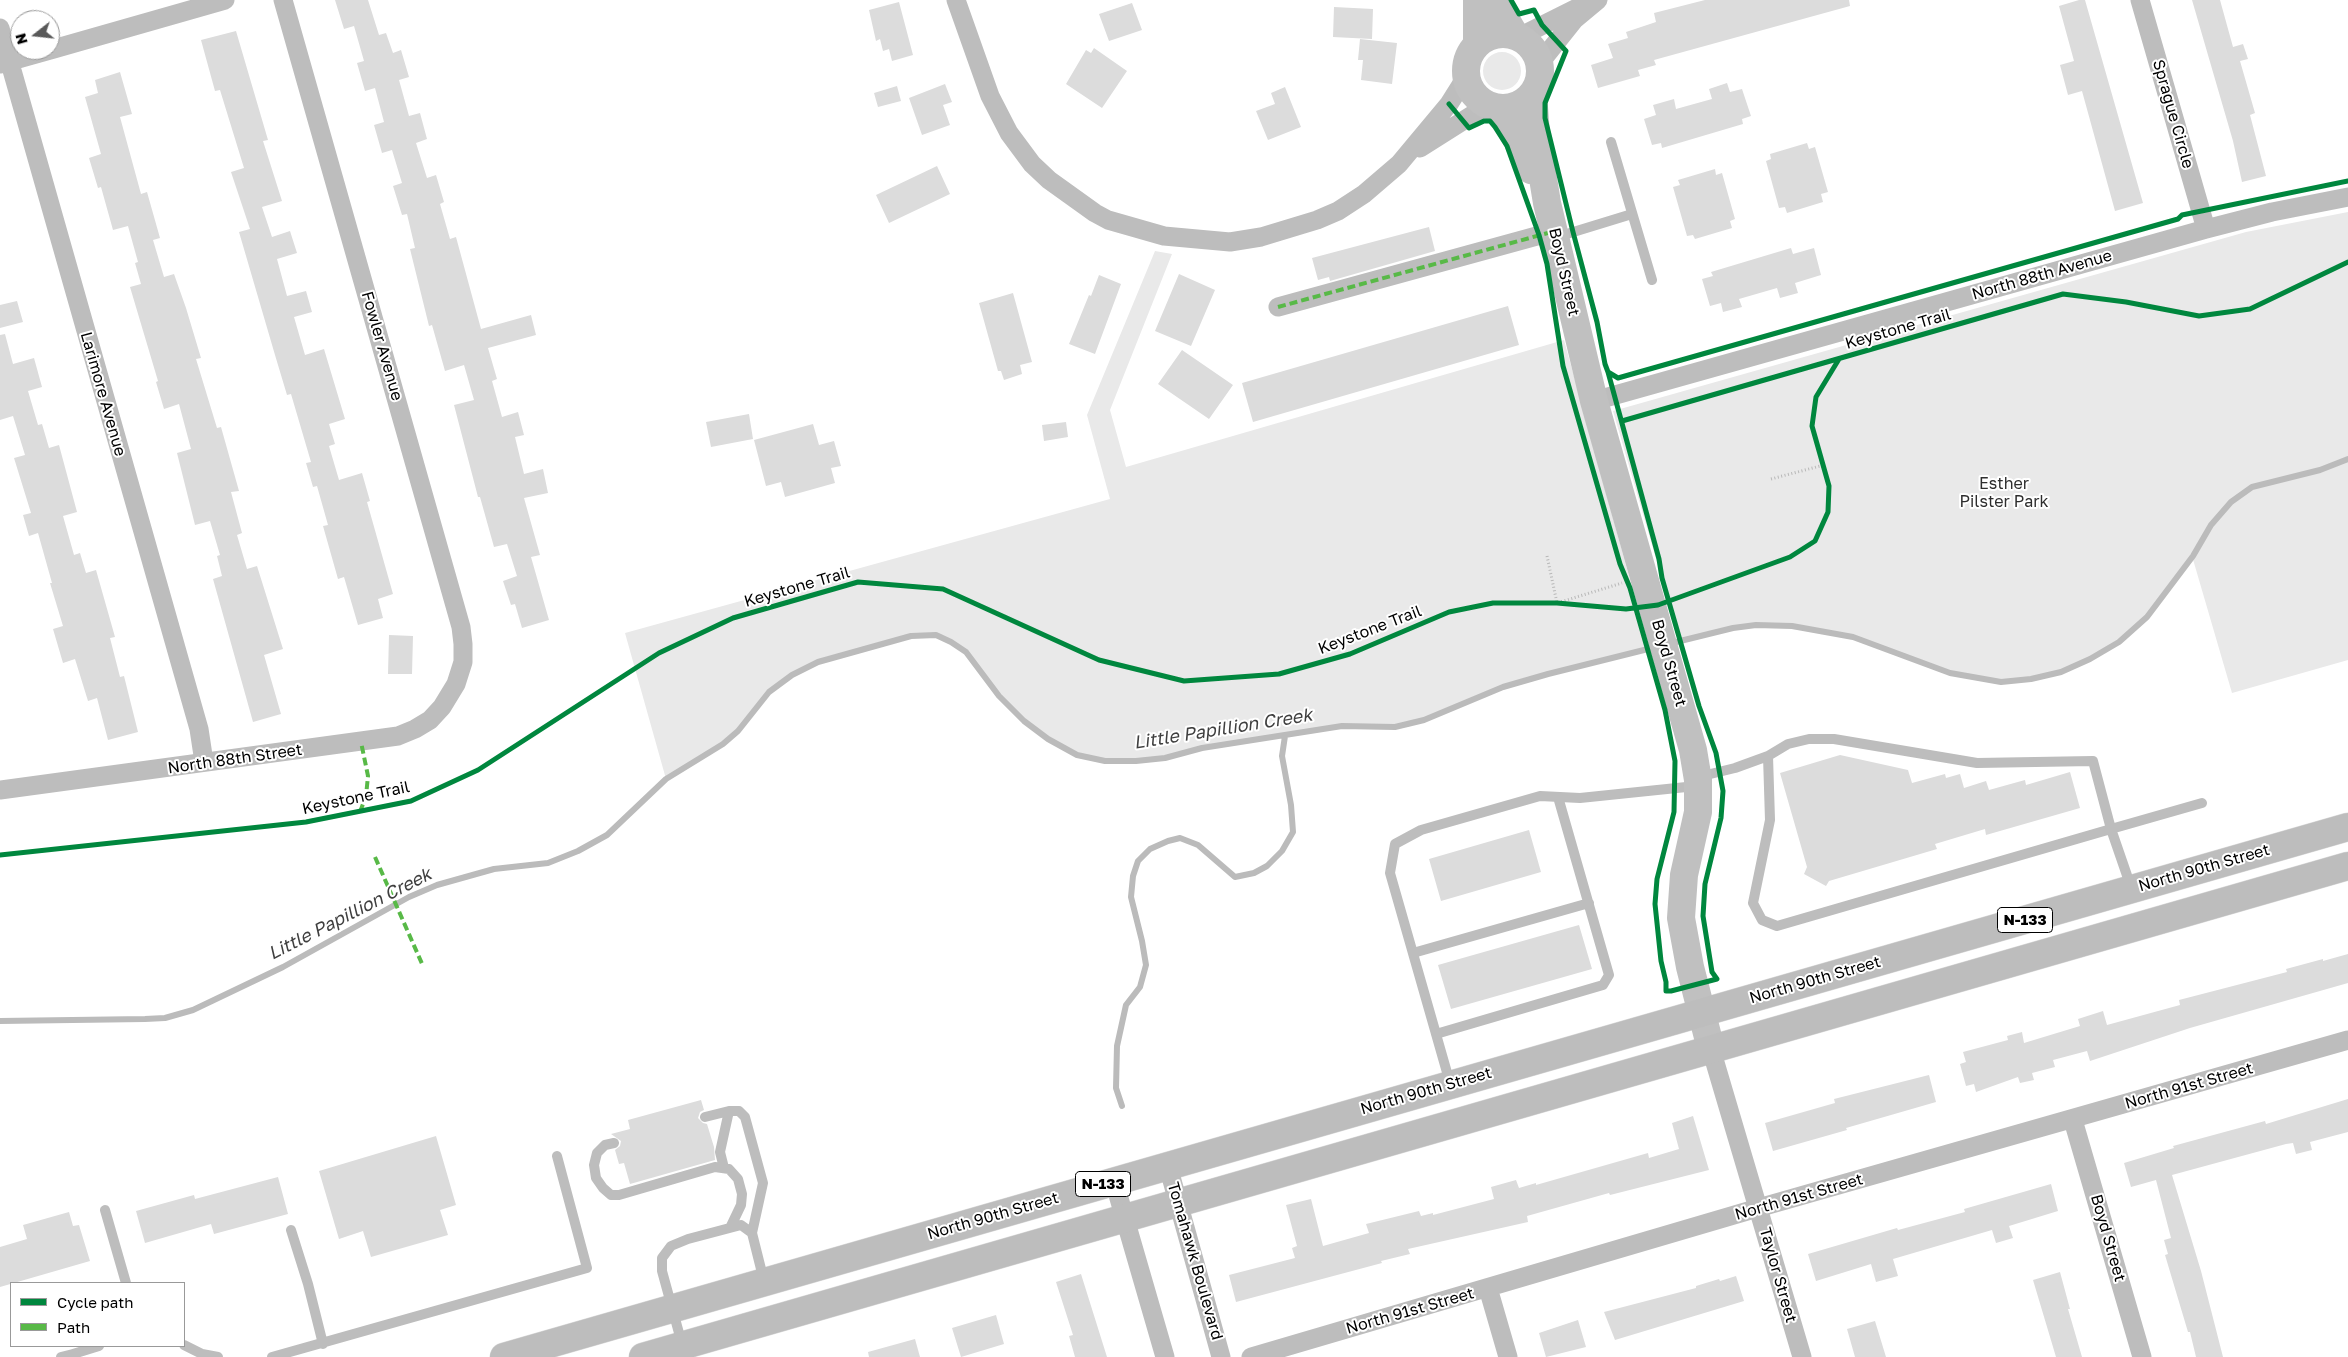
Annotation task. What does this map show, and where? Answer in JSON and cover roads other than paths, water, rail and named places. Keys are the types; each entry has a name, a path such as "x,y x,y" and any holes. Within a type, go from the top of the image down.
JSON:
{"main road":[{"name":"North 90th Street","path":"504,1357 2348,827"},
{"name":"N-133","path":"667,1354 1125,1218 2348,866"}],"street":[{"path":"60,47 225,0"},
{"name":"Fowler Avenue","path":"283,0 461,627 464,644 463,662 452,692"},
{"path":"956,0 990,96 1009,132 1032,164 1049,180 1095,213 1108,220 1164,236 1230,242 1270,234 1338,211 1364,194 1398,164 1459,122 1493,106 1513,107 1524,102 1533,93"},
{"path":"1476,0 1477,44"},
{"path":"1494,0 1517,36 1532,47 1539,64 1574,20 1598,0"},
{"path":"1398,164 1448,104 1466,77 1465,65 1469,53 1477,44 1487,36 1498,33 1517,36 1593,0"},
{"name":"Sprague Circle","path":"2140,0 2206,229"},
{"name":"Larimore Avenue","path":"0,28 5,63 199,730 204,762"},
{"name":"Boyd Street","path":"1539,64 1538,82 1533,93 1536,135 1547,203 1637,583 1683,713 1697,782 1698,812 1684,875 1681,918 1683,936 1711,1049"},
{"name":"Boyd Street","path":"1466,77 1470,89 1477,98 1493,106 1522,148 1547,203"},
{"name":"North 88th Avenue","path":"1594,401 2206,229 2272,212 2348,197"},
{"path":"1278,308 1555,234"},
{"name":"North 88th Street","path":"0,790 398,736 430,720 452,692"},
{"name":"North 91st Street","path":"1251,1357 1758,1208 2073,1120 2348,1040"},
{"name":"Taylor Street","path":"1711,1049 1802,1357"},
{"name":"Boyd Street","path":"2073,1120 2142,1357"},
{"name":"Tomahawk Boulevard","path":"1168,1166 1221,1357"},
{"path":"1114,1181 1165,1357"},
{"path":"1488,1288 1508,1357"}],"lane":[{"path":"1611,142 1652,280"},
{"path":"1555,234 1632,214"},
{"path":"1450,1084 1390,873 1395,844 1421,830 1540,796 1580,798 1697,782 1768,756 1788,744 1809,739 1834,739 1977,763 2093,761 2111,829 2132,889"},
{"path":"1768,756 1770,820 1753,903 1762,920 1777,926 2202,803"},
{"path":"1436,1034 1603,985 1609,974 1558,797"},
{"path":"1413,953 1589,903"},
{"path":"706,1117 729,1111 739,1111 745,1117 763,1183 752,1233 764,1282"},
{"path":"724,1168 720,1152 729,1111"},
{"path":"614,1143 605,1145 597,1153 594,1165 596,1178 603,1188 612,1195 619,1195 715,1167 729,1169 738,1179 742,1194 742,1205 731,1226"},
{"path":"272,1357 587,1268 557,1156"},
{"path":"105,1210 126,1282"},
{"path":"667,1354 672,1308 662,1271 662,1258 671,1246 731,1226 742,1225 752,1233"},
{"path":"291,1230 308,1284 323,1344"},
{"path":"185,1346 202,1354 218,1357"},
{"path":"61,1357 96,1347"}],"waterway":[{"name":"Little Papillion Creek","path":"1668,644 1733,628 1756,625 1792,626 1853,637 1950,673 2001,682 2031,679 2061,672 2090,659 2119,642 2147,617 2193,556 2211,525 2231,502 2252,487 2320,470 2348,459"},
{"name":"Little Papillion Creek","path":"0,1021 165,1018 193,1010 283,967 409,897 437,885 494,869 548,863 578,851 607,835 666,779 723,744 738,731 769,692 792,675 818,662 911,636 936,635 951,642 966,652 999,696 1024,721 1048,739 1077,755 1105,761 1136,761 1165,758 1202,748 1342,726 1395,727 1424,720 1503,687 1656,647"},
{"path":"1122,1106 1116,1088 1117,1046 1126,1005 1140,987 1146,965 1131,897 1133,876 1138,861 1150,849 1180,838 1198,845 1235,877 1254,873 1267,866 1282,851 1293,832 1291,805 1282,756 1285,736"}],"park label":[{"name":"Esther Pilster Park","path":"2004,493"}]}
